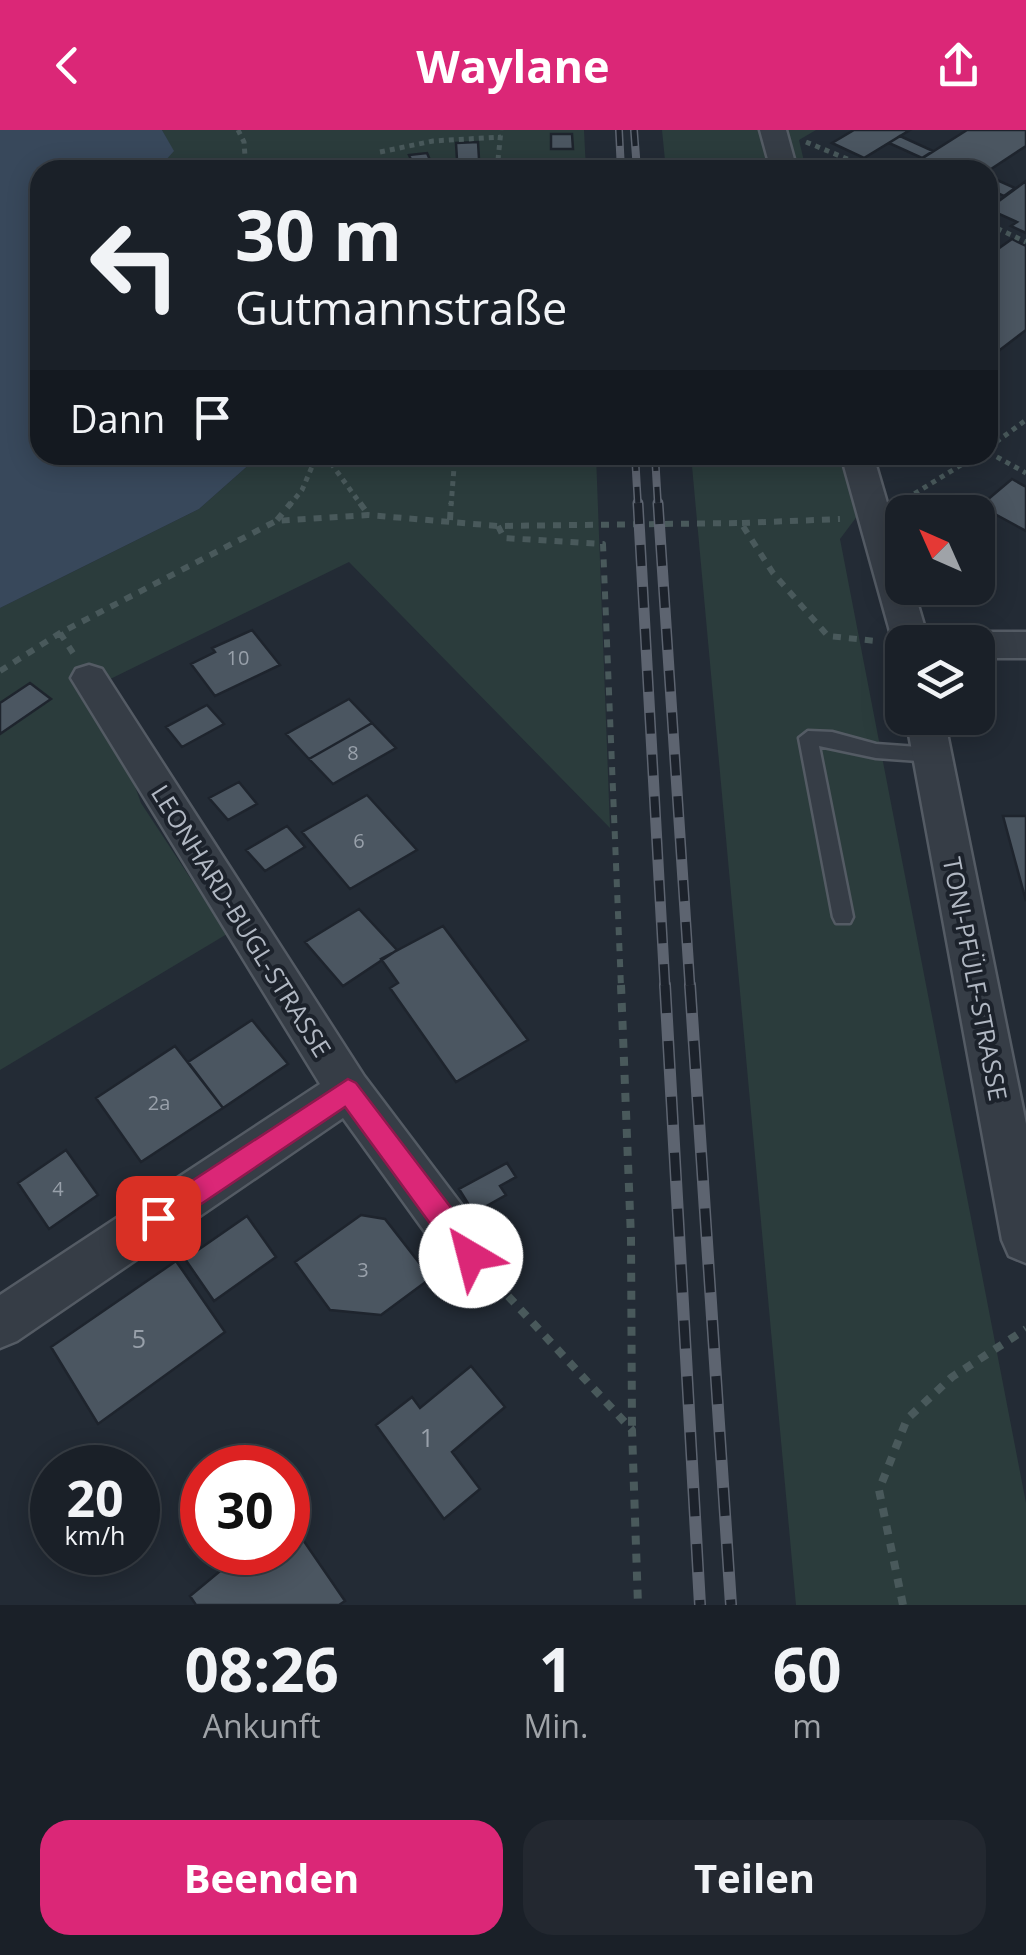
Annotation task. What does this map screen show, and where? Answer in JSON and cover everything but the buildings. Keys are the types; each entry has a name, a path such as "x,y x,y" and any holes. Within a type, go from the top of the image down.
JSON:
{"street":[{"path":"860,465 894,625"},
{"path":"995,645 1026,645"},
{"name":"LEONHARD-BUGL-STRASSE","path":"89,678 348,1090 471,1256"},
{"name":"TONI-PFÜLF-STRASSE","path":"929,736 1026,1240"},
{"path":"0,1324 348,1090"}],"lane":[{"path":"843,917 808,738 832,739 876,751 929,736"}],"path":[{"path":"238,130 245,160"},
{"path":"498,160 501,130"},
{"path":"775,136 813,141 853,160"},
{"path":"380,152 433,142 500,138"},
{"path":"998,229 1026,242"},
{"path":"998,442 1026,420"},
{"path":"998,456 1026,472"},
{"path":"0,671 60,632 276,521 302,490 313,465"},
{"path":"332,465 368,515"},
{"path":"450,520 454,465"},
{"path":"276,521 368,515 498,526 874,520 961,465"},
{"path":"741,523 772,573 828,636 885,641"},
{"path":"498,526 504,538 603,544 632,1238 632,1430 638,1605"},
{"path":"471,1256 632,1430"},
{"path":"903,1605 879,1490 907,1419 952,1377 1026,1329"}],"shaded area":[{"path":"162,130 584,130 586,160 165,160 173,151"},
{"path":"662,130 816,130 799,140 804,160 665,160"},
{"path":"249,465 596,465 610,828 349,562 98,685 141,803 227,934 0,1070 0,608 199,509"},
{"path":"692,465 878,465 882,483 840,539 1026,1503 1026,1605 796,1605"}],"water":[{"path":"0,130 162,130 174,151 166,160 30,160 30,465 249,465 199,509 0,608"}],"railway":[{"path":"619,130 620,160"},
{"path":"634,130 636,160"},
{"path":"636,465 638,506"},
{"path":"656,465 658,506"},
{"path":"638,503 665,987"},
{"path":"658,503 690,987"},
{"path":"665,985 700,1605"},
{"path":"690,985 731,1605"}],"route":[{"path":"158,1218 348,1090 471,1256"}]}
